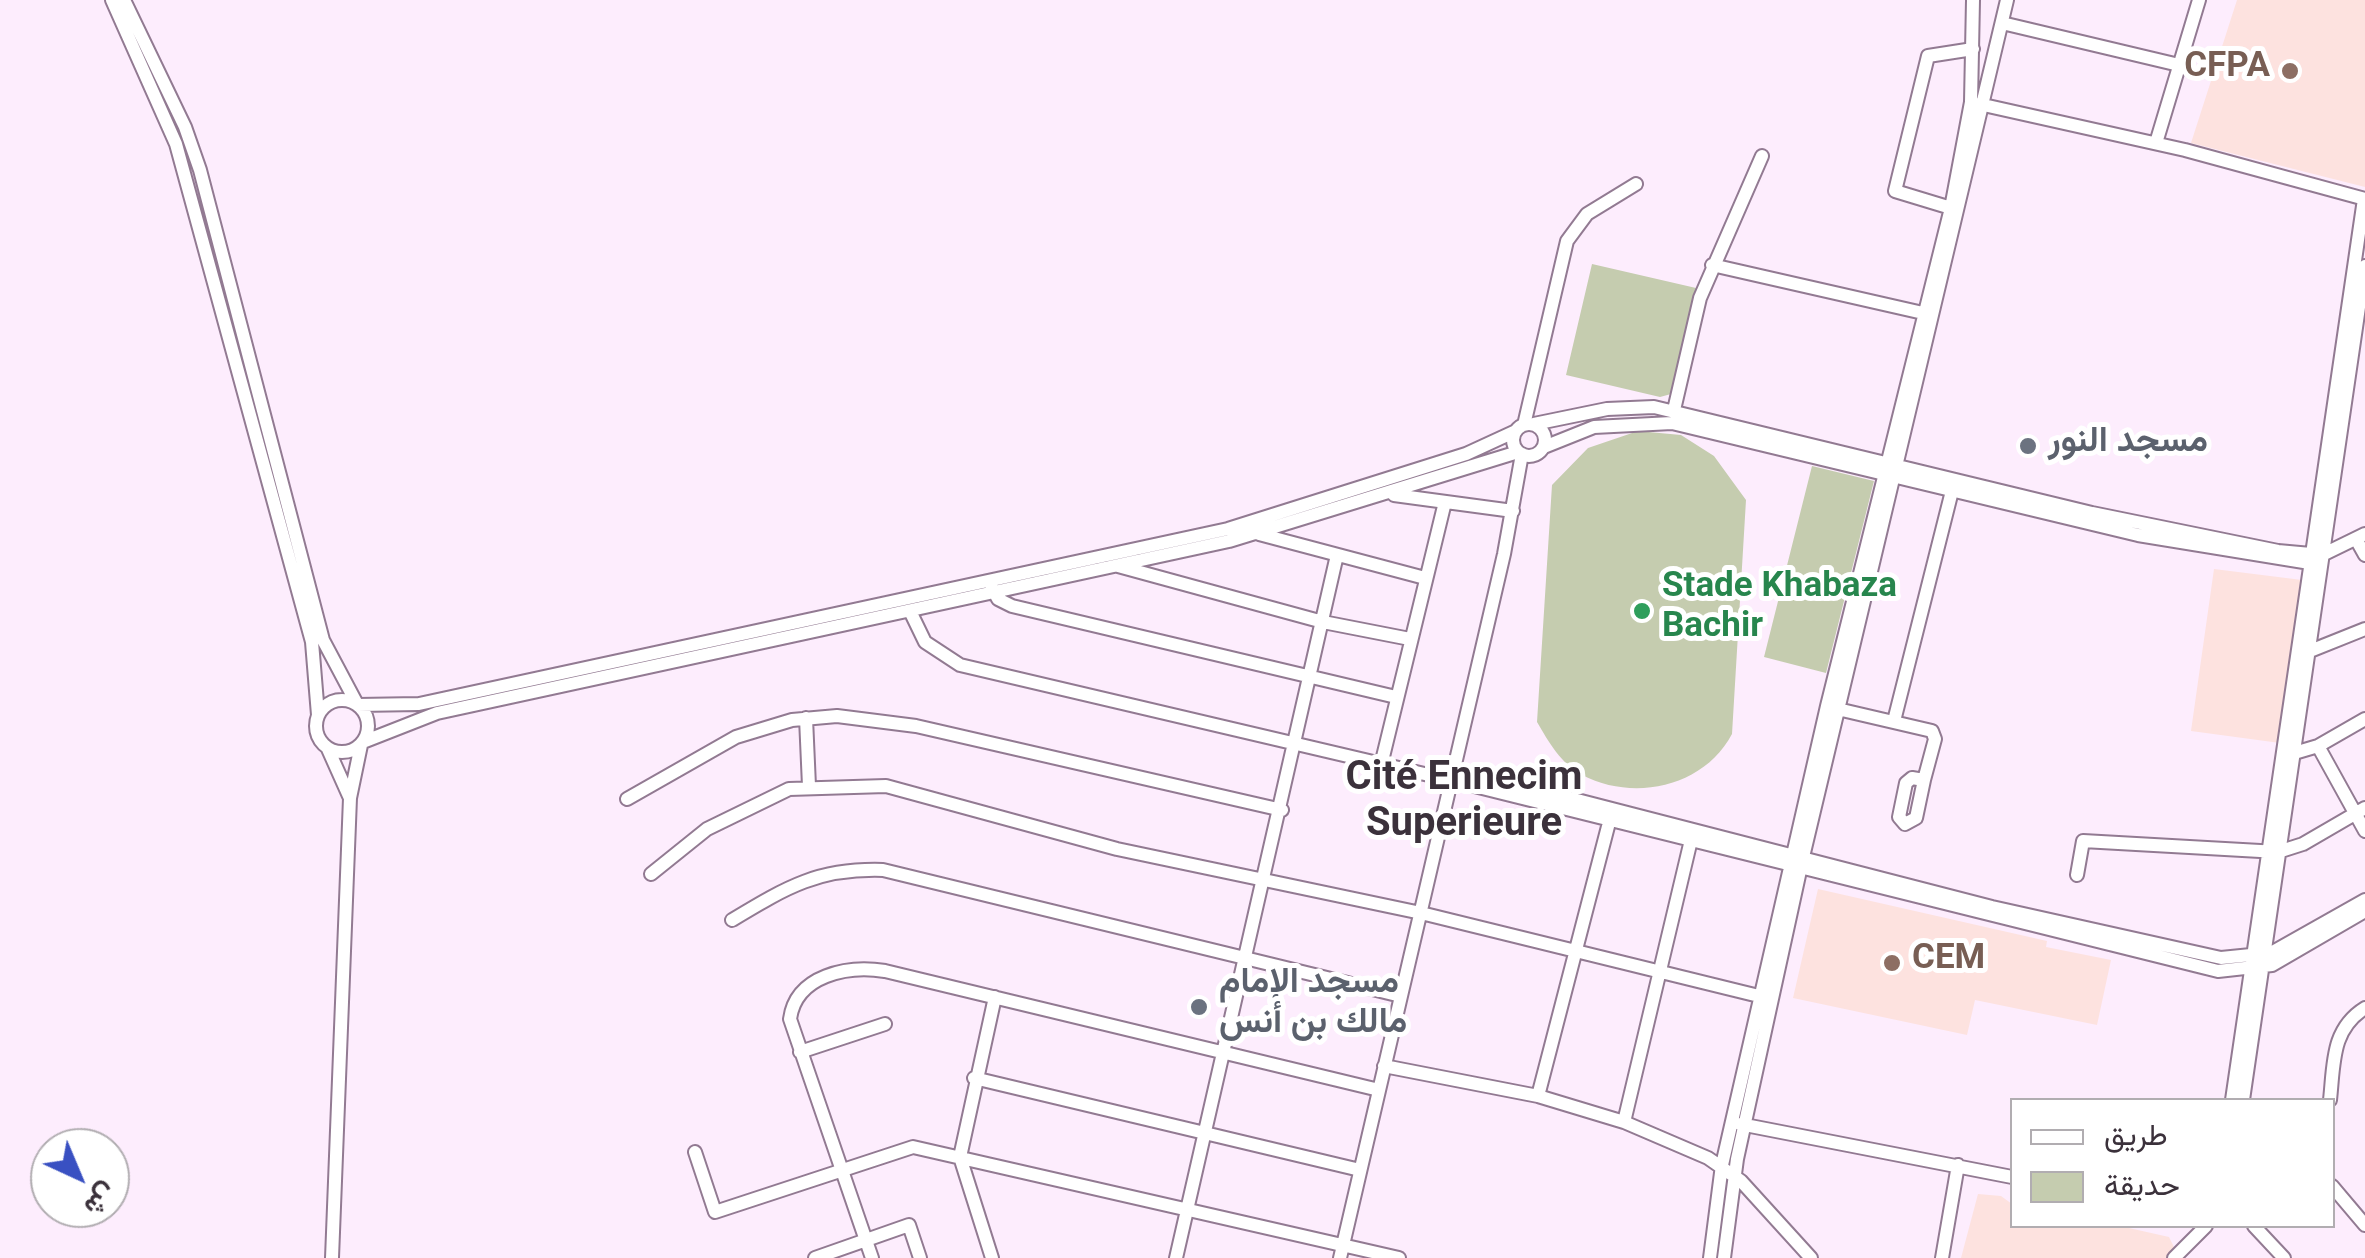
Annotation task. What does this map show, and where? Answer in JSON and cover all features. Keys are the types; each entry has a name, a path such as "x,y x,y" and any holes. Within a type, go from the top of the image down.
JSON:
{"street":[{"path":"112,0 167,116 312,642 317,734 350,798"},
{"path":"124,0 177,110 210,200 323,640 368,722 350,798 332,1258"},
{"path":"1724,1258 1738,1123 1832,707 1978,104 1972,0"},
{"path":"1890,471 1923,313 2007,0"},
{"path":"2156,143 2199,0"},
{"path":"2002,23 2179,65"},
{"path":"1951,208 1896,191 1928,56 1973,48"},
{"path":"1978,104 2156,143 2364,199 2289,754 2232,1098"},
{"path":"1674,410 1694,320 1712,265 1762,156"},
{"path":"187,186 203,180"},
{"path":"1530,452 1514,444 1525,427 1567,240 1587,214 1636,184"},
{"path":"191,205 210,200"},
{"path":"1712,265 1923,313"},
{"path":"2344,360 2365,266"},
{"path":"2344,360 2365,364"},
{"path":"328,749 345,752 437,712 910,611 1268,519 1466,454 1525,427 1608,409 1674,410 1890,471"},
{"path":"318,716 336,700 419,704 992,587 1115,566 1256,534 1530,452 1594,426 1660,422 2203,542 2316,559 2360,536 2365,555"},
{"path":"1340,1258 1519,484 1530,452 1545,436 1525,427"},
{"path":"1894,721 1953,486"},
{"path":"1386,494 1513,510"},
{"path":"1381,765 1444,502"},
{"path":"1256,534 1426,578"},
{"path":"1176,1258 1338,555"},
{"path":"1115,566 1323,622 1410,639"},
{"path":"992,587 1012,606 1396,697"},
{"path":"910,611 925,642 960,665 1381,765 1451,774 2208,969 2256,963 2365,911"},
{"path":"2303,653 2365,629"},
{"path":"1832,707 1933,732 1924,780"},
{"path":"627,799 736,737 806,718 887,720 1282,810"},
{"path":"806,718 809,786"},
{"path":"2289,754 2318,746 2365,719"},
{"path":"2318,746 2360,811 2365,831"},
{"path":"651,874 738,810 788,790 809,786 886,786 1117,848 1421,913 1766,998"},
{"path":"2078,875 2083,841 2273,852 2302,844 2360,811"},
{"path":"1612,814 1691,840 1797,862"},
{"path":"1538,1096 1612,814"},
{"path":"1624,1122 1691,840"},
{"path":"732,920 808,878 845,869 884,870 1402,996"},
{"path":"2256,963 2365,900"},
{"path":"2243,1098 2256,963"},
{"path":"872,1258 790,1019 792,1006 810,986 847,970 886,972 1379,1090"},
{"path":"992,1258 960,1157 974,1078 996,997"},
{"path":"2330,1098 2339,1034 2349,1019 2365,1008"},
{"path":"800,1052 885,1024"},
{"path":"1384,1066 1538,1096 1624,1122 1722,1165 1810,1258"},
{"path":"974,1078 1204,1136 1360,1170"},
{"path":"1710,1258 1722,1165 1738,1123"},
{"path":"1738,1123 2010,1176"},
{"path":"695,1152 715,1212 913,1146 1186,1212 1399,1258"},
{"path":"1942,1258 1958,1165"},
{"path":"2335,1190 2365,1225"},
{"path":"816,1258 909,1225 920,1258"},
{"path":"2174,1258 2204,1228"},
{"path":"2256,1228 2284,1258"}],"shaded area":[{"name":"CFPA","path":"2237,0 2365,0 2365,187 2191,143"},
{"path":"2214,569 2302,580 2280,743 2191,731"},
{"name":"CEM","path":"1818,889 2047,941 2046,947 2111,960 2097,1025 1975,1000 1967,1035 1793,998"},
{"path":"1978,1194 2001,1196 2010,1203 2010,1228 2129,1228 2169,1237 2175,1249 2166,1258 1961,1258"}],"green space":[{"path":"1592,264 1696,288 1671,394 1660,397 1566,375"},
{"name":"Stade Khabaza Bachir","path":"1638,431 1681,435 1714,456 1746,500 1732,734 1704,767 1686,777 1645,788 1602,783 1575,771 1556,752 1537,722 1552,485 1588,448"},
{"path":"1812,466 1874,481 1826,673 1764,657"}],"place":[{"name":"CFPA","path":"2290,71"},
{"name":"مسجد النور","path":"2028,446"},
{"name":"Stade Khabaza Bachir","path":"1642,611"},
{"name":"CEM","path":"1892,963"},
{"name":"مسجد الإمام مالك بن أنس","path":"1199,1007"}],"district":[{"name":"Cité Ennecim Superieure","path":"1464,806"}]}
